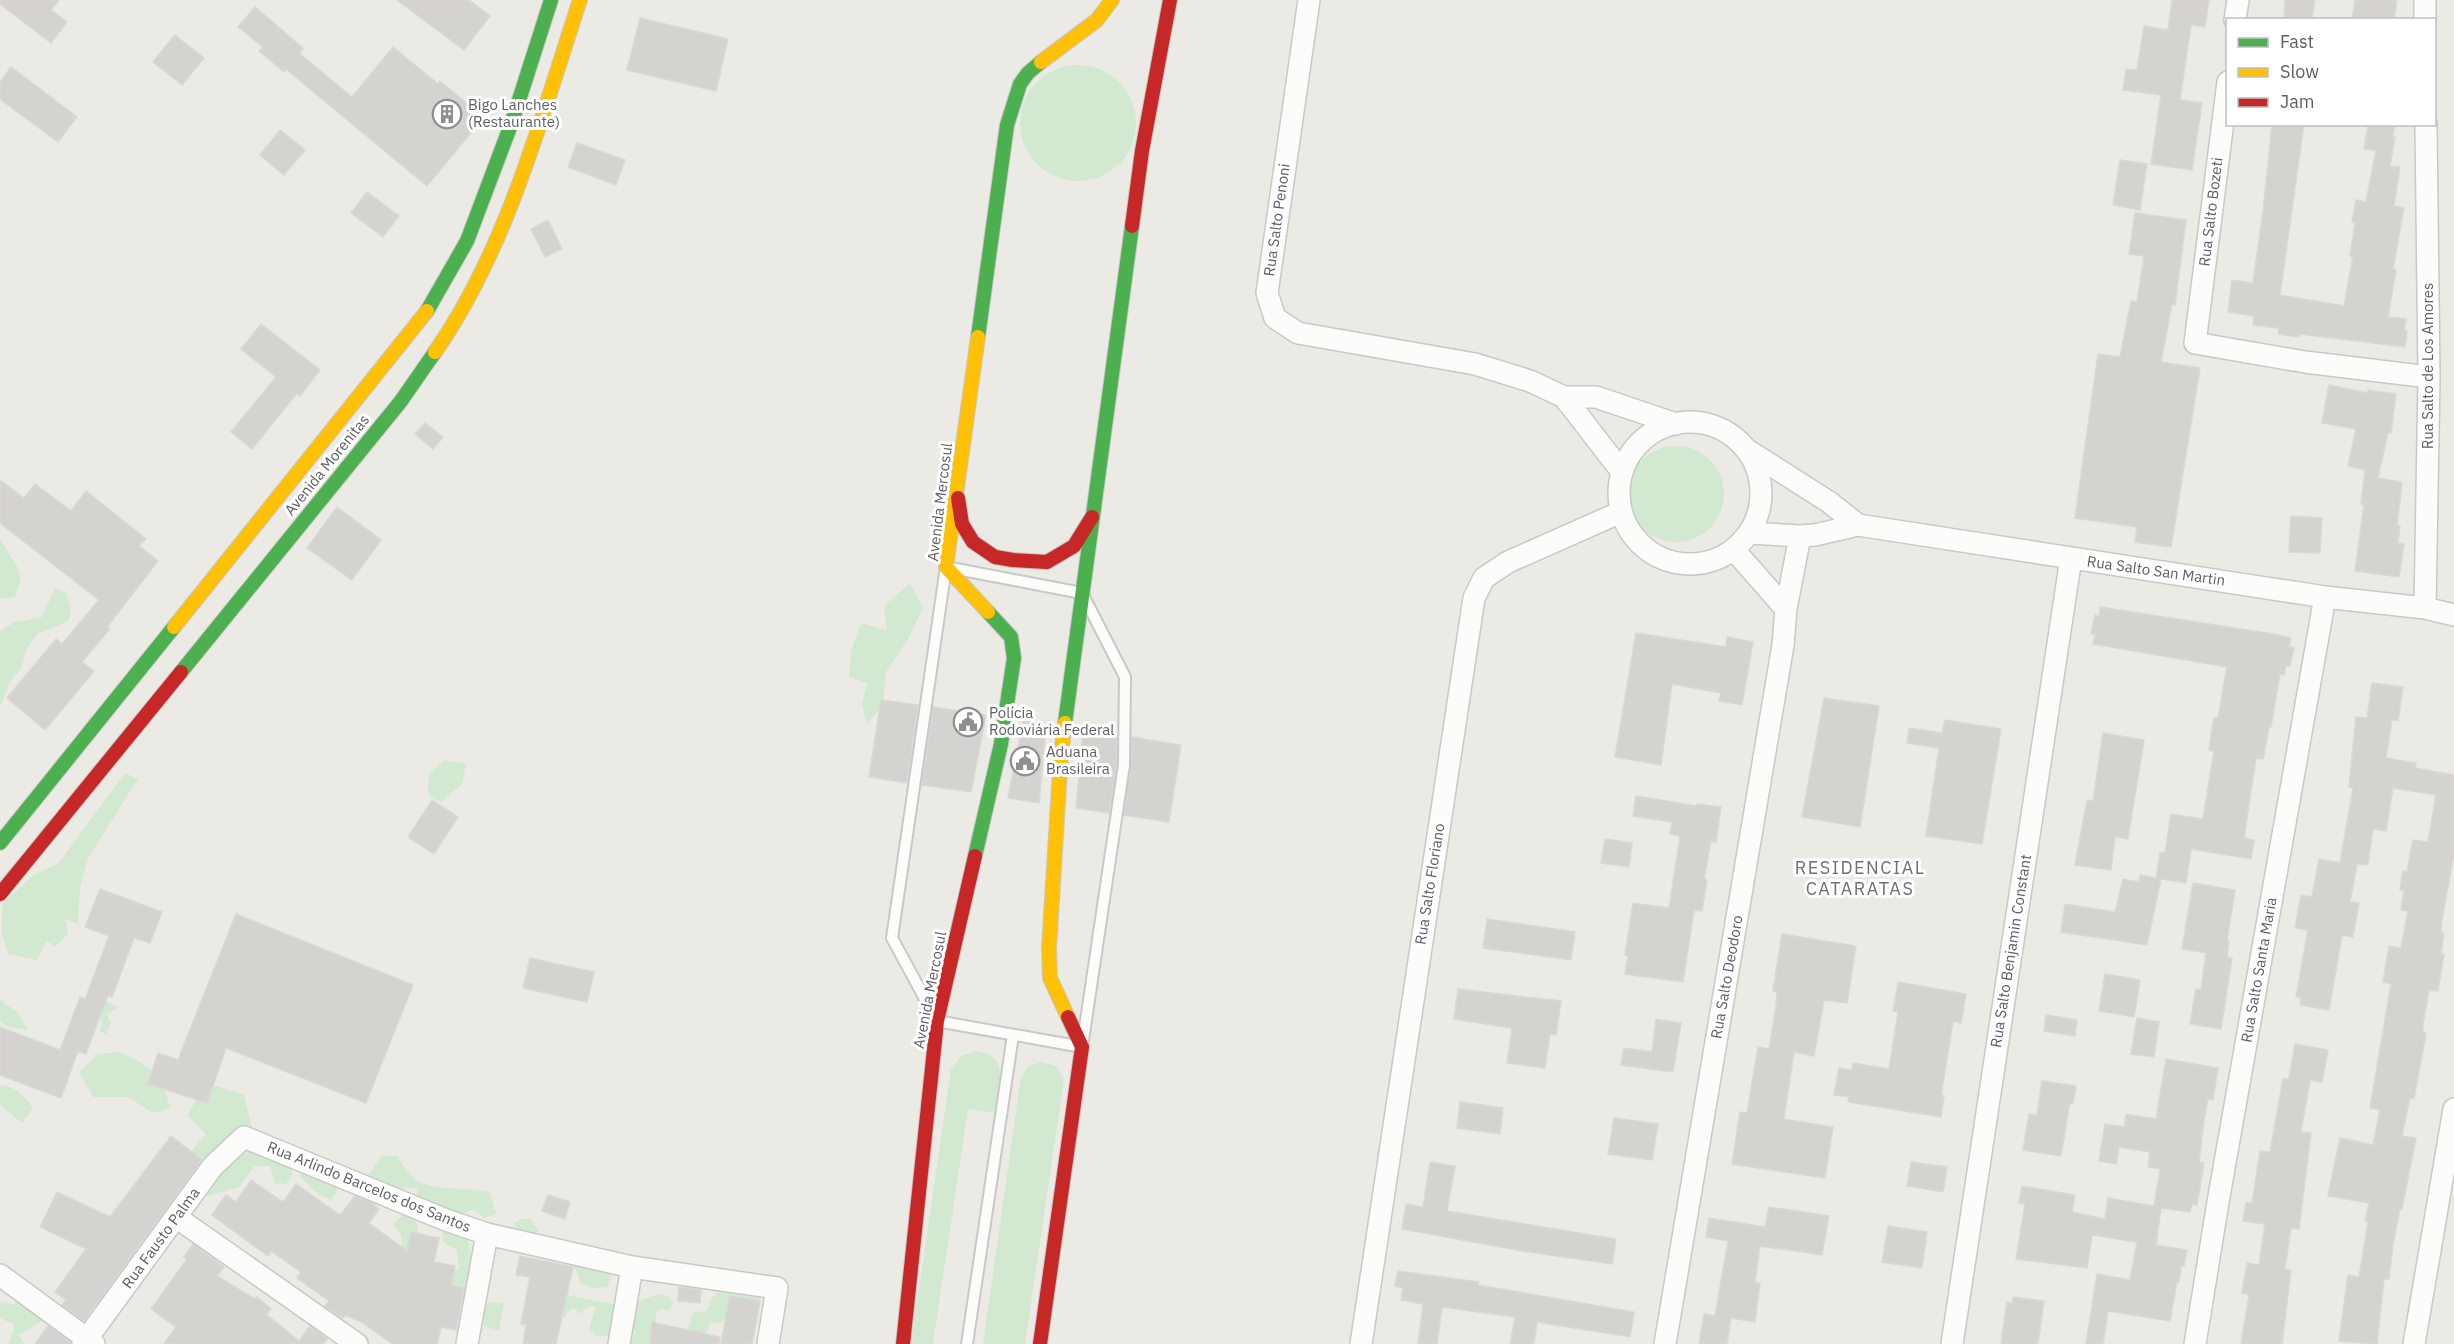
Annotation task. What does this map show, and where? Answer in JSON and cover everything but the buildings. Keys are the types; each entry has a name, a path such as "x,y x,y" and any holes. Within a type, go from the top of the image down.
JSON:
{"main road":[{"name":"Avenida Morenitas","path":"0,843 359,399 431,306 467,241 512,122 551,0"},
{"name":"Avenida Morenitas","path":"0,894 401,400 454,325 495,245 580,0"},
{"name":"Avenida Mercosul","path":"903,1344 937,1021 1001,744 1014,658 1011,637 946,567 1007,125 1013,99 1026,75 1089,27 1112,0"},
{"path":"1040,1344 1082,1047 1050,978 1061,754 1142,151 1170,0"},
{"path":"512,122 534,138"},
{"path":"957,488 962,524 973,542 995,557 1047,562 1074,546 1093,516"},
{"path":"210,583 234,605"}],"street":[{"name":"Rua Salto Penoni","path":"1309,0 1267,293 1275,318 1298,333 1475,364 1530,381 1564,397 1596,397 1676,424"},
{"path":"2235,18 2238,0"},
{"path":"2425,0 2425,18"},
{"name":"Rua Salto Bozeti","path":"2226,98 2195,343 2305,362 2429,377"},
{"name":"Rua Salto de Los Amores","path":"2425,608 2429,377 2426,126"},
{"name":"Rua Salto Penoni","path":"1564,397 1622,472"},
{"path":"1687,422 1711,424 1732,435 1749,451 1759,472 1762,496 1758,515 1750,533 1734,550 1713,561 1690,565 1667,561 1647,550 1631,533 1621,512 1619,492 1622,472 1631,454 1644,439 1664,426 1687,422"},
{"name":"Rua Salto San Martin","path":"1749,451 1829,502 1858,525"},
{"name":"Rua Salto Floriano","path":"1360,1344 1474,598 1484,578 1508,562 1621,512"},
{"name":"Rua Salto San Martin","path":"1750,533 1800,536 1858,525 2325,597 2425,608 2454,615"},
{"name":"Rua Salto Deodoro","path":"1665,1344 1800,536"},
{"path":"1734,550 1786,609"},
{"name":"Rua Salto Benjamin Constant","path":"1952,1344 2071,558"},
{"name":"Rua Salto Santa Maria","path":"2195,1344 2325,597"},
{"path":"2414,1344 2454,1109"},
{"name":"Rua Fausto Palma","path":"88,1342 213,1167 244,1137"},
{"name":"Rua Arlindo Barcelos dos Santos","path":"244,1137 446,1220 487,1234 632,1267 777,1288 768,1344"},
{"path":"176,1217 357,1344"},
{"path":"466,1344 487,1234"},
{"path":"619,1344 632,1267"},
{"path":"0,1275 88,1342"}],"lane":[{"path":"946,567 1082,593 1125,677 1124,765 1082,1047 937,1021 892,938 946,567"},
{"path":"967,1344 1013,1035"}],"green space":[{"path":"1078,65 1100,70 1119,82 1131,101 1136,123 1131,145 1119,164 1100,176 1078,181 1056,176 1037,164 1025,145 1020,123 1025,101 1037,82 1056,70"},
{"path":"1676,446 1694,450 1710,460 1720,476 1724,494 1720,512 1710,528 1694,538 1676,542 1658,538 1642,528 1632,512 1628,494 1632,476 1642,460 1658,450"},
{"path":"0,540 16,564 21,578 15,597 0,599"},
{"path":"910,583 923,608 908,639 886,672 883,706 867,724 862,704 867,683 849,677 851,651 861,623 887,630 884,606"},
{"path":"55,588 66,592 71,612 68,621 37,634 27,648 21,669 10,681 0,707 0,631 13,623 42,617"},
{"path":"444,760 466,764 462,784 441,802 428,794 429,775"},
{"path":"125,773 138,779 88,858 80,888 78,924 65,919 68,934 55,947 47,941 37,960 8,954 1,931 3,903 36,873 58,864"},
{"path":"100,998 118,1007 107,1015 111,1022 106,1034 100,1032 102,1024 95,1009"},
{"path":"0,1000 18,1013 28,1030 6,1026 0,1021"},
{"path":"977,1051 988,1054 999,1066 1000,1084 995,1113 968,1109 933,1343 937,1344 911,1344 951,1069 961,1056"},
{"path":"120,1052 139,1061 162,1079 170,1108 153,1113 128,1097 93,1097 79,1072 98,1054"},
{"path":"1041,1062 1056,1066 1064,1079 1025,1344 983,1344 1021,1077 1029,1066"},
{"path":"0,1085 19,1092 33,1108 22,1123 0,1105"},
{"path":"217,1086 244,1095 252,1128 210,1156 183,1188 170,1175 206,1134 187,1115 201,1093"},
{"path":"258,1149 285,1157 293,1174 286,1184 275,1183 270,1166 255,1166 239,1187 206,1196 214,1175 223,1163"},
{"path":"381,1156 397,1156 413,1177 427,1185 490,1192 496,1214 484,1218 474,1209 462,1214 431,1203 417,1195 417,1188 404,1187 399,1191 365,1181"},
{"path":"306,1166 339,1180 337,1191 331,1200 318,1194 299,1176"},
{"path":"403,1214 412,1216 418,1227 412,1252 402,1252 398,1249 402,1243 401,1235 393,1225"},
{"path":"521,1219 531,1219 538,1231 525,1242 514,1223"},
{"path":"442,1225 465,1233 474,1262 474,1290 452,1291 451,1274 459,1268 457,1250 443,1242"},
{"path":"585,1261 613,1271 607,1287 592,1288 581,1283 574,1266"},
{"path":"726,1284 757,1292 761,1299 729,1316 720,1324 711,1322 706,1334 689,1333 688,1326 694,1312 707,1311 711,1299"},
{"path":"658,1294 667,1296 674,1303 669,1311 661,1309 656,1313 654,1344 628,1344 636,1332 629,1324 631,1304"},
{"path":"565,1295 617,1305 614,1334 598,1337 589,1329 596,1307 590,1306 578,1314 575,1308 570,1309 565,1318 555,1318"},
{"path":"20,1296 46,1315 38,1324 18,1335 24,1344 8,1344 15,1325 0,1318 0,1303 2,1301 13,1305"},
{"path":"492,1302 504,1304 499,1330 485,1327 480,1319 486,1305"}],"traffic: fast":[{"path":"427,311 467,241 512,122 551,0"},
{"path":"978,337 1007,125 1020,84 1028,73 1041,62"},
{"path":"1065,723 1132,226"},
{"path":"181,672 401,401 435,352"},
{"path":"975,856 1001,744 1014,658 1011,637 988,612"},
{"path":"0,843 174,627"}],"traffic: slow":[{"path":"435,352 483,270 502,226 536,136 580,0"},
{"path":"1041,62 1097,20 1112,0"},
{"path":"174,627 427,311"},
{"path":"978,337 946,567 988,612"},
{"path":"1065,723 1049,948 1050,978 1068,1017"}],"traffic: jam":[{"path":"1132,226 1142,151 1170,0"},
{"path":"958,498 962,524 973,542 995,557 1013,560 1047,562 1074,546 1092,517"},
{"path":"0,894 181,672"},
{"path":"903,1344 937,1021 975,856"},
{"path":"1040,1344 1082,1047 1068,1017"}],"place":[{"name":"Bigo Lanches (Restaurante)","path":"447,114"},
{"name":"Polícia Rodoviária Federal","path":"968,722"},
{"name":"Aduana Brasileira","path":"1025,761"}],"district":[{"name":"RESIDENCIAL CATARATAS","path":"1860,878"}]}
